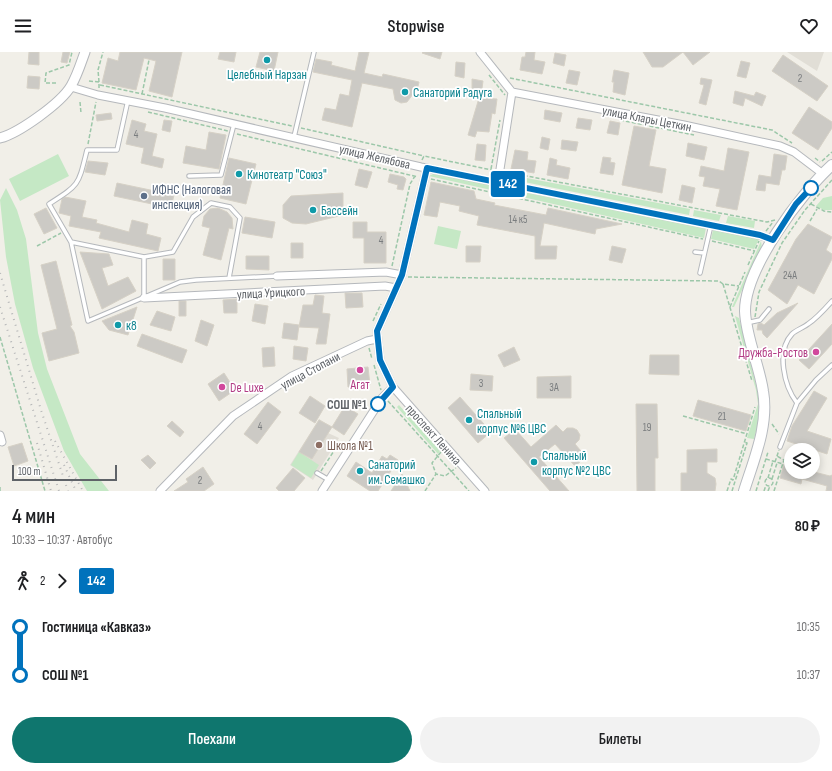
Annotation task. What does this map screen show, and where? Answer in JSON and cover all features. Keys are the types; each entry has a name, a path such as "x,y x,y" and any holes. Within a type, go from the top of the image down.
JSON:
{"main road":[{"path":"744,491 760,439 764,408 761,379 751,322 745,310 748,291 773,240 796,204 823,174 823,162"}],"street":[{"path":"0,138 18,131 58,102 71,87 85,52"},
{"path":"480,52 512,92 498,182"},
{"name":"улица Желябова","path":"71,87 98,95 128,100 498,182 760,235 773,240"},
{"name":"улица Клары Цеткин","path":"512,92 684,125 780,146 794,152 823,174"},
{"name":"проспект Ленина","path":"424,165 405,276 396,288 379,324 377,339 380,360 393,387 484,491"},
{"name":"улица Урицкого","path":"277,276 386,272 405,276"},
{"name":"улица Урицкого","path":"144,298 385,286 396,288"},
{"name":"улица Стопани","path":"160,491 233,416 292,376 367,341 377,339"},
{"path":"322,491 382,398 393,387"}],"lane":[{"path":"294,137 314,52"},
{"path":"128,100 117,150 87,150 80,180 74,188 49,204 71,242 88,321 180,282 277,276"},
{"path":"189,176 221,175 234,124"},
{"path":"71,242 144,257 172,252 193,217 210,203 230,207 240,218 229,278"},
{"path":"700,274 711,225"},
{"path":"695,252 704,253"},
{"path":"144,257 144,298"},
{"path":"797,403 790,394 786,378 783,359 785,344 792,333 817,318 832,301"},
{"path":"751,322 765,317 769,309"},
{"path":"780,447 797,403 816,380 832,366"},
{"path":"318,473 328,480"}],"path":[{"path":"56,83 46,83 46,73 69,65 72,52"},
{"path":"99,89 100,85 98,70 103,52"},
{"path":"142,94 149,60"},
{"path":"506,73 511,79 772,130 796,146"},
{"path":"89,81 99,82"},
{"path":"100,85 424,156 496,170"},
{"path":"503,94 504,100"},
{"path":"80,102 81,113"},
{"path":"87,150 96,102"},
{"path":"141,111 422,177"},
{"path":"491,169 501,115"},
{"path":"814,158 823,162 832,152"},
{"path":"424,156 424,165"},
{"path":"504,172 773,222"},
{"path":"392,266 410,184 415,176"},
{"path":"427,179 755,251"},
{"path":"751,322 759,292 782,243 811,204 832,180"},
{"path":"811,204 817,209 832,212"},
{"path":"810,221 817,209"},
{"path":"766,231 776,220"},
{"path":"37,246 65,232"},
{"path":"405,276 719,281 723,284 739,286"},
{"path":"723,284 752,383"},
{"path":"0,337 45,491"},
{"path":"369,346 381,393"},
{"path":"387,399 469,491"},
{"path":"727,491 731,479 733,480 756,403"},
{"path":"683,416 747,434"},
{"path":"771,421 773,428 784,437"},
{"path":"732,491 748,443 744,442"},
{"path":"318,473 339,443"},
{"path":"436,474 432,463 437,455 443,450"},
{"path":"756,491 768,452"},
{"path":"773,483 772,479 777,455 784,458 774,491"},
{"path":"766,459 783,464"},
{"path":"756,478 765,480 768,478 775,462"},
{"path":"436,474 445,476 458,467"},
{"path":"424,491 436,474"},
{"path":"768,478 772,479"},
{"path":"764,491 766,485 765,480"},
{"path":"768,491 773,483"},
{"path":"766,485 770,486"}],"shaded area":[{"path":"787,52 824,52 817,71"},
{"name":"Школа №1","path":"319,419 332,427 328,433 339,438 313,480 290,465"}],"green space":[{"path":"58,154 69,176 20,201 9,179"},
{"path":"433,174 706,228 704,238 429,176"},
{"path":"505,174 690,209 689,215 504,178"},
{"path":"6,188 17,210 26,239 38,333 47,369 80,454 109,491 87,491 64,451 33,368 15,304 6,257 0,200"},
{"path":"832,196 832,210 824,210 816,206 823,198"},
{"path":"694,210 721,215 719,221 693,216"},
{"path":"728,216 755,221 754,228 726,223"},
{"path":"438,226 461,231 457,249 434,244"},
{"path":"713,230 759,239 754,249 711,239"},
{"path":"761,241 762,248 734,307 732,307"},
{"path":"735,316 739,318 761,404 760,417 754,439 747,438 758,404 756,390"},
{"path":"399,405 440,451 438,454 397,407"},
{"path":"299,452 319,465 311,478 291,465"}],"building":[{"path":"29,52 39,52 39,65 28,64"},
{"path":"63,52 70,52 67,63 61,62"},
{"path":"120,52 182,52 172,97 149,91 156,61 144,58 136,90 102,83 108,58 118,61"},
{"name":"Целебный Нарзан","path":"220,52 236,52 234,62 218,59"},
{"name":"Целебный Нарзан","path":"260,52 278,52 274,71 256,67"},
{"name":"Cанаторий Радуга","path":"359,52 369,52 364,73 382,77 383,74 419,82 416,95 413,94 407,102 401,103 395,100 393,89 362,83 352,127 322,120 325,108 336,110 340,94 349,96 352,80 313,72 316,59 332,62 331,65 355,71"},
{"path":"442,52 440,59 422,53"},
{"path":"526,52 535,52 534,60 545,62 542,74 520,70 522,57 525,57"},
{"path":"643,52 683,52 663,67 652,67"},
{"path":"683,52 710,52 693,65"},
{"path":"555,53 566,55 564,66 553,63"},
{"path":"783,55 828,86 817,101 772,71"},
{"path":"741,61 750,63 746,78 737,76"},
{"path":"456,62 465,63 464,78 455,76"},
{"path":"569,70 580,72 577,85 566,83"},
{"path":"614,70 629,73 625,95 613,92 614,82 612,82"},
{"path":"28,76 40,77 39,89 27,88"},
{"path":"701,78 712,80 706,105 699,103 704,85 700,84"},
{"path":"472,79 483,81 481,96 472,93"},
{"path":"735,91 754,96 756,92 766,96 762,106 745,98 743,106 733,103"},
{"path":"479,98 497,99 495,114 492,113 489,132 477,131 475,137 468,135"},
{"path":"809,107 832,122 832,128 818,150 792,133"},
{"path":"545,110 562,113 560,122 544,119"},
{"path":"111,113 112,119 97,121 96,115"},
{"path":"578,118 592,120 590,130 576,128"},
{"path":"132,120 146,124 144,131 157,134 152,156 164,159 162,168 141,163 144,148 126,144"},
{"path":"164,120 172,121 170,132 162,130"},
{"path":"610,121 620,123 618,135 607,133"},
{"path":"634,126 656,130 649,166 666,169 662,193 622,185"},
{"path":"209,132 226,135 219,169 183,163 186,146 206,150"},
{"path":"542,137 550,139 548,150 540,148"},
{"path":"562,140 578,142 576,151 561,149"},
{"path":"688,143 707,147 704,160 686,156"},
{"path":"477,144 486,145 485,161 475,160"},
{"path":"728,148 749,152 737,210 716,206 720,189 703,186 705,177 699,176 701,166 724,171"},
{"path":"515,150 528,152 527,160 536,161 534,173 511,169"},
{"path":"774,154 787,156 785,170 782,170 779,185 766,183 765,191 756,190 759,175 771,177"},
{"path":"603,157 611,158 610,162 615,163 613,175 600,173"},
{"name":"Кинотеатр \"Союз\"","path":"229,158 256,164 246,204 220,198"},
{"path":"550,158 557,160 556,165 570,168 568,179 547,175"},
{"path":"88,161 108,163 105,175 85,172"},
{"path":"359,169 372,172 367,188 355,185"},
{"path":"390,174 404,177 406,179 403,190 397,189 398,185 388,182"},
{"path":"431,182 474,191 476,199 495,203 494,205 546,215 548,208 622,224 596,229 595,234 544,223 540,246 557,246 556,259 535,259 535,236 477,225 479,216 459,211 460,206 440,202 437,217 424,215"},
{"name":"ИФНС (Налоговая инспекция)","path":"117,183 174,195 171,208 114,196"},
{"path":"682,185 695,188 692,203 679,200"},
{"name":"Бассейн","path":"343,193 343,215 306,224 292,223 283,218 283,205 291,196"},
{"path":"65,197 86,201 82,217 97,220 96,223 129,232 132,220 148,224 146,234 161,238 158,251 99,238 101,232 69,226 71,216 59,213 62,199"},
{"path":"46,208 57,228 44,234 34,214"},
{"path":"218,208 227,212 232,218 233,229 229,228 221,260 203,255 210,228 202,226 204,216 210,209"},
{"path":"245,217 275,222 272,238 242,233"},
{"path":"353,222 367,222 367,232 386,232 386,263 364,263 364,238 353,238"},
{"path":"808,224 832,237 826,250 832,254 832,259 814,294 798,285 787,304 768,290 796,239"},
{"path":"291,243 303,243 303,258 291,258"},
{"path":"466,246 481,246 480,262 466,262"},
{"path":"612,246 626,249 622,263 609,260"},
{"path":"80,252 109,254 113,265 102,268 108,286 128,277 136,291 102,309"},
{"path":"246,256 269,256 269,270 246,269"},
{"path":"163,259 175,259 175,280 163,280"},
{"path":"56,261 72,325 70,326 74,332 79,353 49,361 42,333 57,329 41,265"},
{"path":"345,293 362,293 363,307 346,308"},
{"path":"315,295 324,296 322,313 330,314 326,344 316,344 319,328 299,327 303,305 313,305"},
{"path":"237,299 237,313 224,313 223,300"},
{"path":"179,301 186,301 186,316 179,316"},
{"path":"798,303 767,338 763,334 762,330 757,330 758,324 761,323 764,325 777,313"},
{"path":"255,304 268,306 265,324 252,321"},
{"name":"к8","path":"137,307 128,335 109,330 102,321"},
{"path":"157,311 175,317 171,331 150,325"},
{"path":"201,320 214,325 207,346 195,341"},
{"path":"284,323 299,325 297,340 282,338"},
{"name":"Дружба-Ростов","path":"832,324 832,344 809,369 799,360"},
{"path":"142,334 187,350 182,363 137,346"},
{"path":"294,346 308,348 306,361 293,359"},
{"path":"274,347 275,366 263,367 262,348"},
{"path":"514,347 520,360 504,367 498,355"},
{"path":"650,355 679,355 679,375 649,374"},
{"path":"368,367 370,385 348,387 347,369"},
{"name":"De Luxe","path":"224,373 235,390 219,401 208,384"},
{"path":"471,374 493,376 492,391 470,390"},
{"path":"571,376 571,398 537,398 537,377"},
{"path":"814,391 827,398 807,431 831,439 827,454 820,452 820,443 793,443 787,441 792,426"},
{"path":"310,396 325,406 315,423 299,413"},
{"name":"Спальный корпус №6 ЦВС","path":"460,397 491,432 478,443 448,408"},
{"path":"698,400 751,415 746,431 693,416"},
{"path":"268,402 281,412 257,444 244,434"},
{"path":"636,404 657,404 658,458 655,458 655,491 637,491"},
{"path":"345,406 358,414 344,435 332,427"},
{"path":"319,420 332,427 312,459 299,452"},
{"path":"172,421 184,432 180,437 167,426"},
{"name":"Спальный корпус №2 ЦВС","path":"556,425 563,432 567,428 577,430 580,435 579,440 575,444 586,457 575,466 555,444 539,457 569,491 550,491 504,438 515,429 531,447"},
{"path":"22,443 28,461 14,466 8,447"},
{"path":"717,449 717,462 707,462 707,473 715,478 715,491 681,491 681,473 687,473 687,450"},
{"path":"148,455 156,463 150,469 141,460"},
{"name":"Санаторий им. Семашко","path":"390,455 398,460 378,491 370,491 347,476 356,462 372,473 382,456 387,459"},
{"path":"784,464 784,479 802,479 801,484 780,478"},
{"path":"203,467 214,484 204,491 174,491 188,482 186,479"},
{"path":"293,468 305,478 294,491 279,491 276,488"},
{"name":"Санаторий им. Семашко","path":"402,474 410,491 391,491"},
{"path":"820,474 830,476 832,475 832,491 826,491 827,486 802,479 820,479"}],"railway":[{"path":"0,273 41,410 68,491"},
{"path":"0,307 59,491"},
{"path":"55,441 83,491"},
{"path":"37,443 51,491"},
{"path":"64,465 76,491"}],"bus line":[{"name":"142","path":"378,404 393,387 380,360 377,331 383,314 402,275 427,168 760,235 773,240 796,204 811,188"}],"place":[{"name":"Целебный Нарзан","path":"267,60"},
{"name":"Cанаторий Радуга","path":"405,92"},
{"name":"Кинотеатр \"Союз\"","path":"239,174"},
{"name":"ИФНС (Налоговая инспекция)","path":"144,196"},
{"name":"Бассейн","path":"313,210"},
{"name":"к8","path":"118,325"},
{"name":"Дружба-Ростов","path":"816,352"},
{"name":"Агат","path":"360,370"},
{"name":"De Luxe","path":"222,387"},
{"name":"СОШ №1","path":"378,404"},
{"name":"Спальный корпус №6 ЦВС","path":"469,420"},
{"name":"Школа №1","path":"319,445"},
{"name":"Спальный корпус №2 ЦВС","path":"534,462"},
{"name":"Санаторий им. Семашко","path":"360,471"}]}
